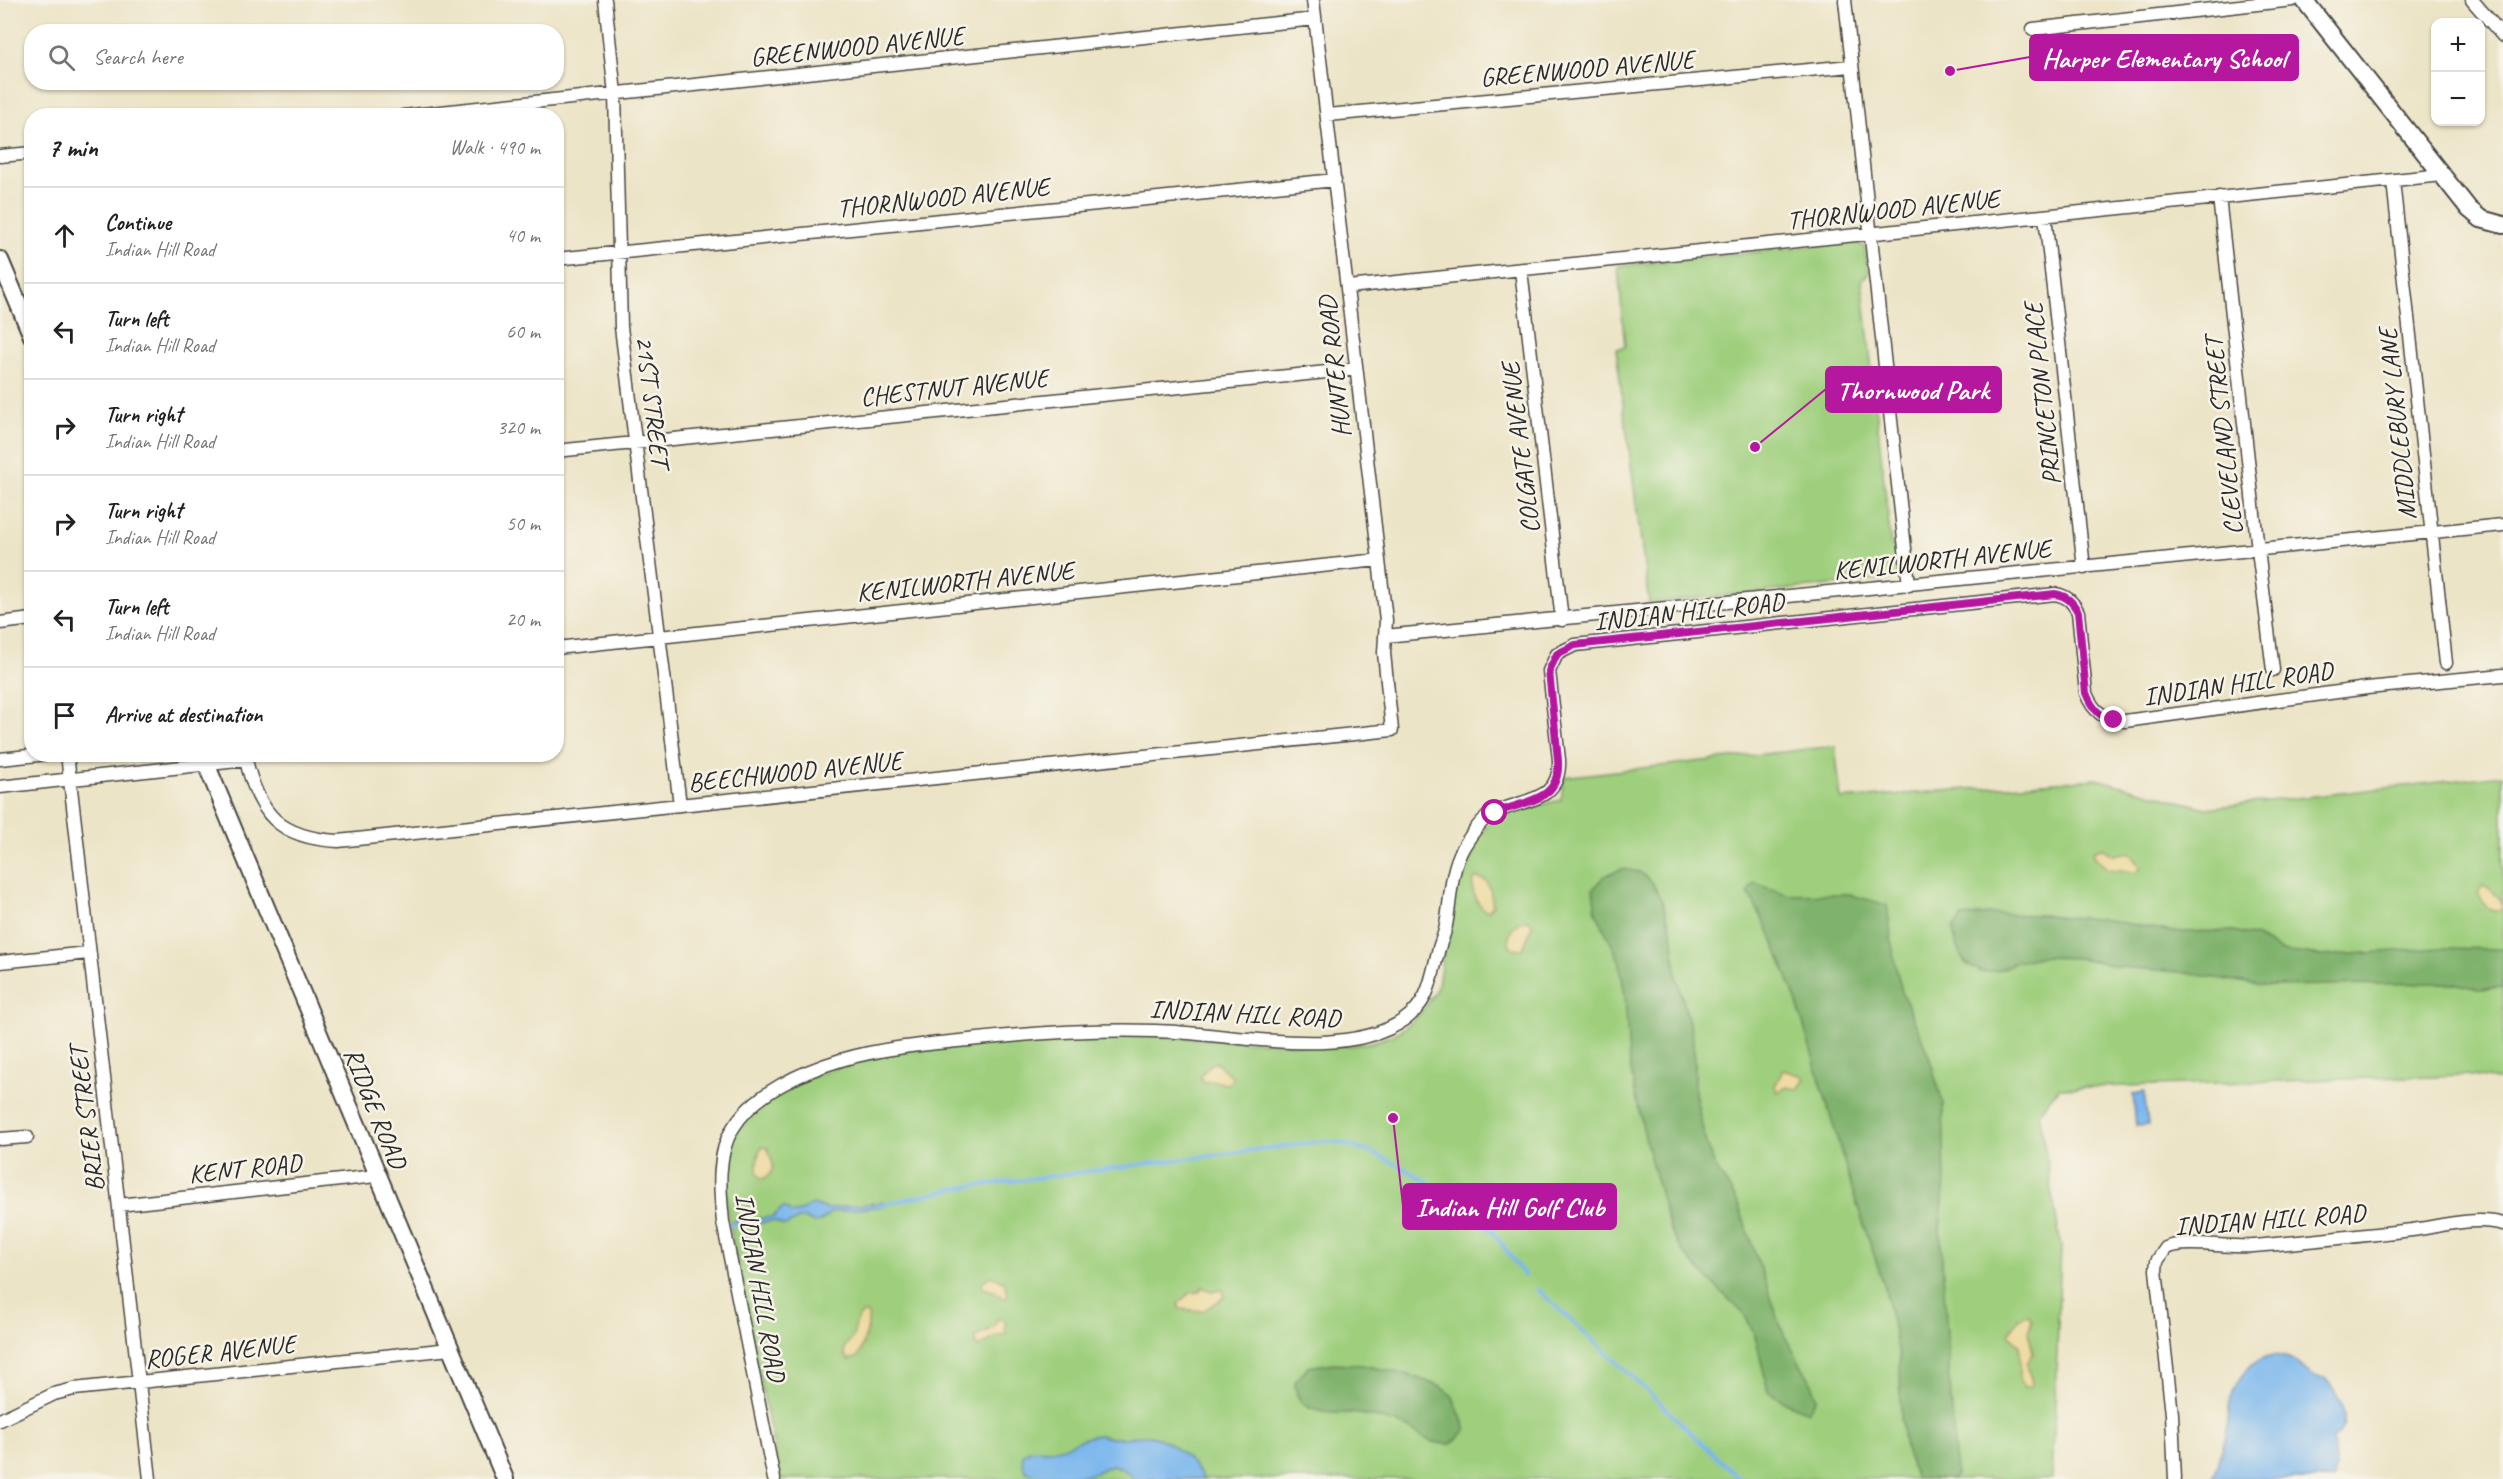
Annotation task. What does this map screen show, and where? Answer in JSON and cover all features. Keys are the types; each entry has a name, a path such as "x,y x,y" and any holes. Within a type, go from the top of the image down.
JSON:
{"street":[{"name":"21ST STREET","path":"605,0 615,94 621,327 680,805"},
{"name":"HUNTER ROAD","path":"1313,0 1386,620 1385,636 1392,730"},
{"path":"1845,0 1909,585"},
{"path":"2033,29 2293,0"},
{"path":"2304,0 2469,209 2481,219 2503,225"},
{"path":"2472,0 2503,36"},
{"name":"GREENWOOD AVENUE","path":"480,108 1315,19"},
{"name":"GREENWOOD AVENUE","path":"1328,115 1851,66"},
{"path":"0,156 24,154"},
{"name":"THORNWOOD AVENUE","path":"1348,287 2443,175"},
{"name":"THORNWOOD AVENUE","path":"564,258 1335,180"},
{"name":"MIDDLEBURY LANE","path":"2393,181 2446,663"},
{"name":"CLEVELAND STREET","path":"2220,197 2273,670"},
{"name":"PRINCETON PLACE","path":"2045,216 2084,568"},
{"path":"0,260 24,311"},
{"name":"COLGATE AVENUE","path":"1521,270 1562,620"},
{"name":"CHESTNUT AVENUE","path":"564,450 1356,369"},
{"name":"KENILWORTH AVENUE","path":"1385,636 2503,525"},
{"name":"KENILWORTH AVENUE","path":"564,647 1378,560"},
{"name":"INDIAN HILL ROAD","path":"774,1479 723,1222 721,1176 723,1157 732,1129 741,1117 776,1089 840,1060 935,1043 1002,1036 1108,1030 1157,1030 1321,1042 1359,1039 1392,1028 1414,1013 1428,993 1446,927 1451,886 1462,850 1485,819 1515,804 1544,795 1553,789 1557,782 1559,773 1549,671 1557,654 1565,649 1575,645 2055,594 2064,596 2073,603 2078,612 2086,693 2097,713 2110,720 2125,721 2367,688 2503,675"},
{"path":"0,623 24,620"},
{"name":"BEECHWOOD AVENUE","path":"247,762 252,783 266,810 287,830 317,840 338,841 1392,730"},
{"path":"0,759 24,756"},
{"name":"BRIER STREET","path":"68,762 150,1479"},
{"path":"0,787 69,780 185,762"},
{"name":"RIDGE ROAD","path":"205,762 376,1176 505,1479"},
{"path":"0,962 88,952"},
{"path":"0,1139 27,1137"},
{"name":"KENT ROAD","path":"119,1205 376,1176"},
{"name":"INDIAN HILL ROAD","path":"2175,1479 2172,1414 2156,1270 2161,1252 2166,1248 2181,1244 2249,1246 2487,1221 2503,1224"},
{"name":"ROGER AVENUE","path":"0,1420 54,1394 74,1389 450,1349"}],"green space":[{"path":"1852,242 1864,246 1869,274 1862,280 1891,545 1900,552 1901,572 1892,579 1649,603 1616,349 1625,347 1618,266"},
{"path":"1835,746 1841,799 2096,779 2206,808 2503,775 2503,1081 2466,1075 2059,1088 2039,1112 2061,1247 2052,1479 780,1479 727,1211 727,1166 731,1143 741,1123 760,1106 803,1081 835,1068 869,1058 940,1046 1127,1035 1344,1046 1390,1036 1413,1021 1425,1008 1438,984 1452,899 1458,877 1475,839 1488,825 1504,815 1561,800 1564,777"},
{"path":"1622,869 1640,872 1652,882 1662,901 1672,932 1677,977 1692,1034 1695,1093 1706,1144 1715,1166 1737,1201 1784,1335 1812,1383 1817,1398 1808,1412 1785,1402 1768,1391 1755,1335 1744,1314 1682,1251 1670,1229 1634,1088 1619,960 1596,912 1593,889 1604,876"},
{"path":"1754,883 1789,895 1848,894 1887,905 1894,959 1902,992 1928,1053 1943,1103 1945,1181 1940,1228 1956,1474 1952,1479 1916,1479 1905,1450 1901,1418 1900,1360 1884,1285 1853,1192 1797,1003 1771,935 1748,892"},
{"path":"1989,914 2108,920 2174,932 2234,931 2257,937 2282,951 2321,956 2441,948 2503,949 2503,987 2478,989 2454,983 2266,986 2180,972 2120,967 2081,958 2040,957 2016,962 1997,971 1981,972 1966,964 1957,948 1953,929 1962,917"},
{"path":"1334,1363 1362,1365 1409,1375 1442,1387 1453,1397 1466,1430 1451,1444 1442,1444 1389,1421 1358,1414 1323,1412 1303,1404 1298,1398 1295,1382 1308,1367"}],"sand":[{"path":"2102,848 2113,855 2129,852 2139,864 2140,869 2135,873 2108,869 2093,854 2095,850"},
{"path":"1476,878 1485,880 1490,888 1493,905 1488,911 1481,906 1474,894 1473,881"},
{"path":"2482,886 2488,887 2496,894 2502,903 2503,910 2492,910 2487,907 2478,894"},
{"path":"1527,920 1532,923 1525,944 1522,949 1513,949 1509,943 1511,931 1519,922"},
{"path":"1216,1062 1232,1077 1231,1083 1202,1082 1201,1075"},
{"path":"1783,1070 1803,1076 1805,1079 1798,1089 1787,1087 1777,1092 1775,1086"},
{"path":"762,1147 768,1148 773,1165 771,1172 763,1179 758,1175 757,1169 758,1156"},
{"path":"990,1276 1004,1281 1008,1295 1006,1298 983,1288 982,1282"},
{"path":"1202,1287 1211,1291 1222,1289 1225,1297 1203,1311 1179,1309 1179,1302 1190,1293 1199,1292"},
{"path":"863,1313 867,1313 868,1317 866,1334 858,1357 849,1360 845,1356 844,1348 853,1337 857,1320"},
{"path":"2025,1315 2030,1316 2032,1320 2028,1332 2033,1352 2027,1364 2032,1383 2028,1387 2023,1386 2020,1380 2020,1346 2009,1334 2018,1319"},
{"path":"1001,1318 1005,1321 1006,1334 995,1337 980,1347 976,1346 976,1337 994,1327 997,1320"}],"water":[{"path":"2144,1092 2148,1125 2136,1126 2133,1094"},
{"path":"883,1202 885,1206 831,1212 820,1222 814,1223 804,1218 785,1226 774,1221 736,1226 734,1221 773,1217 782,1208 786,1208 791,1213 798,1213 813,1204 826,1209"},
{"path":"2274,1355 2292,1360 2314,1377 2325,1378 2340,1400 2344,1418 2343,1426 2332,1440 2336,1468 2334,1479 2212,1479 2227,1432 2229,1407 2238,1381 2257,1361"},
{"path":"1100,1435 1117,1438 1146,1436 1162,1440 1179,1451 1203,1479 1135,1479 1113,1465 1092,1474 1069,1476 1031,1474 1024,1468 1023,1454 1027,1451 1051,1450 1087,1437"}],"waterway":[{"path":"880,1205 958,1188 1325,1141 1367,1151 1434,1186 1489,1229 1525,1276"},
{"path":"730,1225 739,1223"},
{"path":"1537,1289 1740,1479"}],"place":[{"name":"Harper Elementary School","path":"1950,71"},
{"name":"Thornwood Park","path":"1755,447"},
{"name":"Indian Hill Golf Club","path":"1393,1118"}],"route":[{"path":"1495,813 1544,795 1553,789 1557,782 1559,773 1549,671 1557,654 1575,645 2055,594 2064,596 2073,603 2078,612 2086,693 2090,704 2097,713 2114,720"}]}
